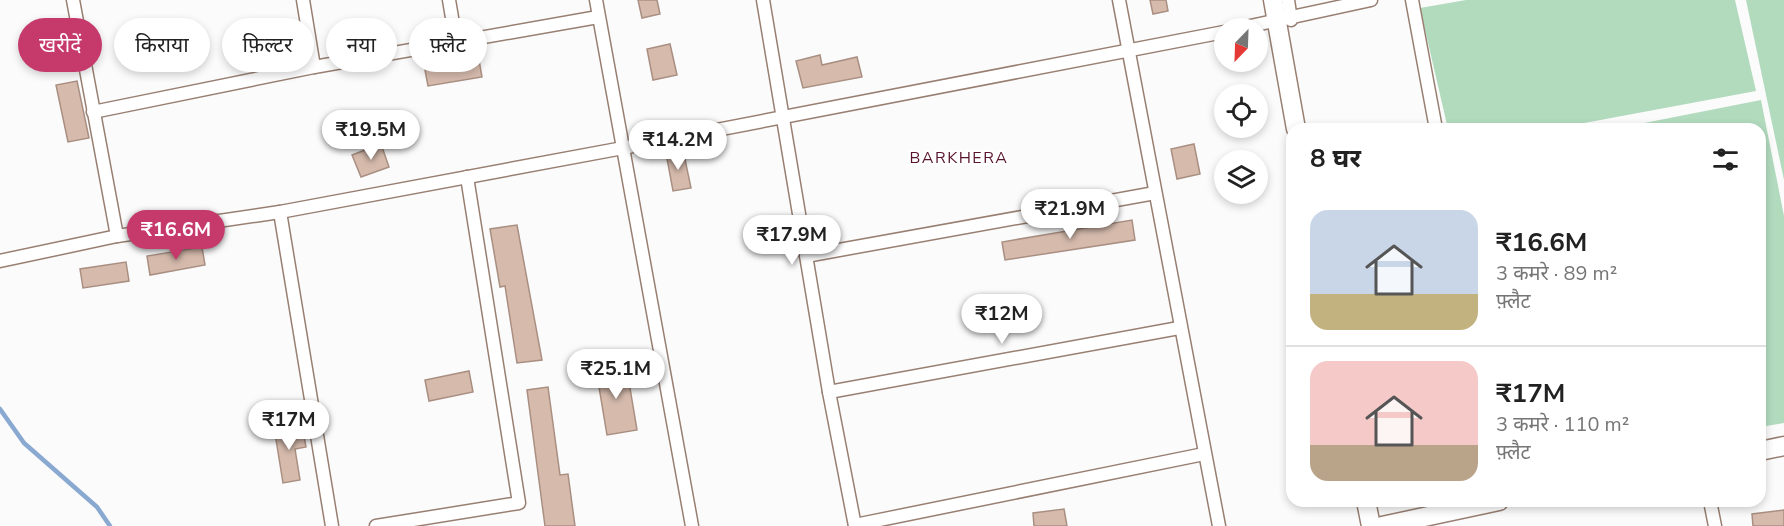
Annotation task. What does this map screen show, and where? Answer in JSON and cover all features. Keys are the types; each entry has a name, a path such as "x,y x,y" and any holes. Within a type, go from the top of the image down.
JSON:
{"main road":[{"path":"1273,0 1283,21 1295,123"},
{"path":"1766,450 1784,446"},
{"path":"1367,507 1371,526"},
{"path":"1382,526 1471,507"}],"street":[{"path":"73,0 117,236"},
{"path":"303,0 306,18"},
{"path":"448,0 452,18"},
{"path":"596,0 692,526"},
{"path":"764,0 829,392 855,526 1204,454"},
{"path":"1119,0 1179,328 1219,526"},
{"path":"1283,21 1288,0"},
{"path":"1268,24 1371,0"},
{"path":"1412,0 1435,123"},
{"path":"487,36 598,17"},
{"path":"0,261 117,236 280,212 623,148 1214,34"},
{"path":"314,67 409,50"},
{"path":"93,112 289,72"},
{"path":"376,526 519,503 467,177"},
{"path":"806,256 1155,193"},
{"path":"280,212 332,526"},
{"path":"829,392 1179,328"},
{"path":"1711,507 1715,526"}],"green space":[{"path":"1466,0 1735,0 1756,91 1584,123 1447,123 1420,8"},
{"path":"1746,0 1784,0 1784,180"},
{"path":"1761,100 1766,123 1644,123"},
{"path":"1766,125 1784,216 1784,423 1766,426"}],"building":[{"path":"638,0 657,0 660,14 642,18"},
{"path":"1150,0 1166,0 1168,11 1153,14"},
{"path":"670,44 677,75 653,80 647,49"},
{"path":"820,55 822,65 857,57 862,77 803,88 796,61"},
{"path":"425,72 481,72 482,77 428,86"},
{"path":"77,81 89,138 68,142 56,85"},
{"path":"381,144 389,167 361,177 352,155"},
{"path":"1194,144 1200,174 1177,179 1171,149"},
{"path":"683,150 691,188 673,191 666,153"},
{"path":"1132,220 1135,240 1005,260 1002,242"},
{"path":"517,225 542,360 517,363 505,286 500,287 490,229"},
{"path":"202,247 205,265 150,275 147,256"},
{"path":"126,262 129,281 83,288 80,269"},
{"path":"626,364 637,430 607,435 596,369"},
{"path":"469,371 473,392 429,401 425,380"},
{"path":"548,387 560,475 568,474 575,526 545,526 527,390"},
{"path":"291,424 292,433 303,431 306,447 295,449 300,480 283,483 274,427"},
{"path":"1064,509 1067,526 1034,526 1033,513"},
{"path":"1784,510 1784,526 1753,526 1752,514"}],"waterway":[{"path":"0,409 24,443 97,507 110,526"}],"district":[{"name":"BARKHERA","path":"959,158"}]}
